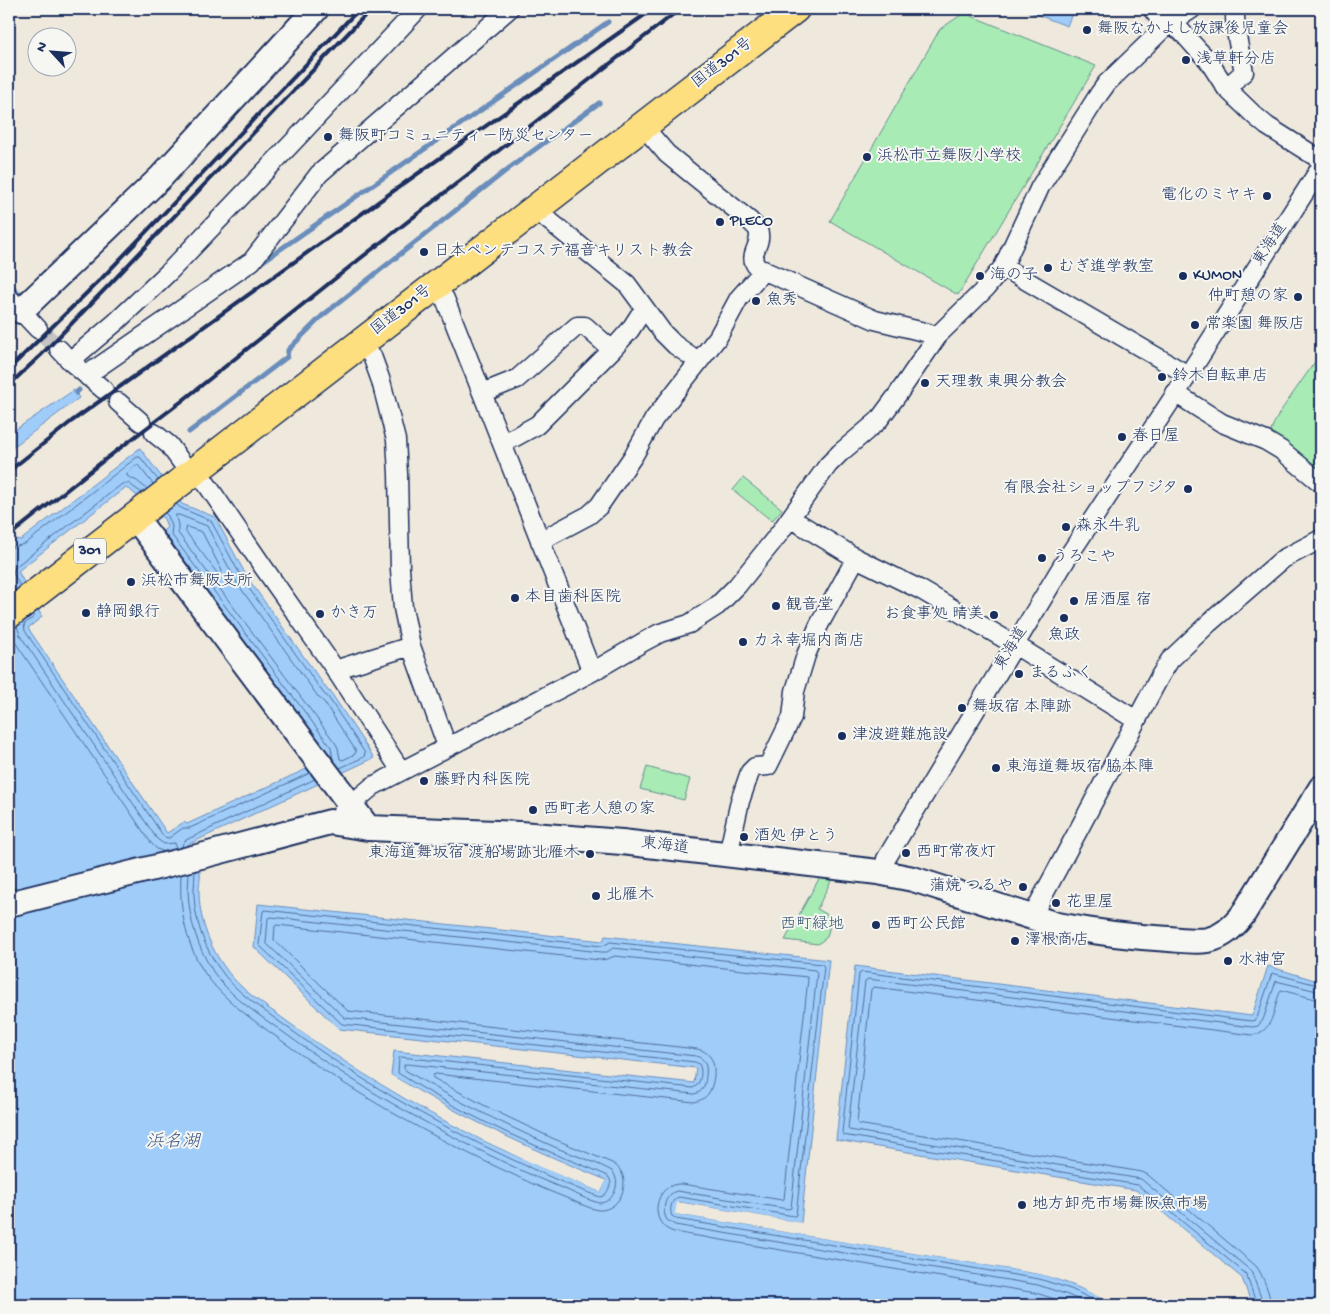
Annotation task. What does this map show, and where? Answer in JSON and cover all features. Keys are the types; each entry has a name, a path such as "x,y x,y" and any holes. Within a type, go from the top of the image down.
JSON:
{"highway":[{"name":"国道301号","path":"9,614 795,9"}],"street":[{"path":"71,362 169,272 418,9"},
{"path":"88,377 94,370 252,261 319,174 509,9"},
{"path":"1152,9 1160,18 1181,31 1208,60 1226,88 1267,126 1321,167"},
{"path":"9,904 330,822 372,786 592,672 645,641 689,624 717,606 737,586 778,536 828,465 878,421 939,334 985,289 1003,267 1040,187 1107,83 1169,24 1192,9"},
{"path":"1226,88 1244,72 1238,42 1235,9"},
{"path":"38,329 15,305 161,177 310,11"},
{"path":"644,126 667,154 750,221 758,230 759,240 752,257 758,268 875,320 928,333 936,338"},
{"name":"東海道","path":"330,822 368,828 520,834 622,842 883,874 886,859 1067,558 1188,375 1321,167"},
{"path":"538,207 547,219 627,284 663,333 675,345 698,361"},
{"path":"1003,267 1188,375"},
{"path":"540,542 589,515 599,506 634,455 654,419 718,338 738,298 764,270"},
{"path":"435,285 445,299 592,672"},
{"path":"502,442 537,424 612,350 630,330 639,316 646,311"},
{"path":"482,393 517,379 577,326 585,326 612,350"},
{"path":"361,342 372,356 381,381 396,440 400,569 403,608 411,646 448,746"},
{"path":"59,350 104,390"},
{"path":"1176,393 1222,423 1266,441 1321,483"},
{"path":"118,402 140,422"},
{"path":"154,433 168,446 188,477 264,568 336,672 401,771"},
{"path":"141,513 368,828"},
{"path":"790,518 856,558 921,590 1015,645 1136,720"},
{"path":"1034,918 1038,905 1170,660 1209,623 1283,560 1321,539"},
{"path":"728,855 740,801 750,772 755,767 768,766 792,717 795,691 806,655 819,625 856,558"},
{"path":"336,672 344,667 411,646"},
{"path":"883,874 913,880 1034,918 1079,929 1156,938 1208,940 1222,935 1233,927 1242,916 1321,788"}],"green space":[{"path":"964,13 1096,66 958,295 830,221 940,29"},
{"path":"1321,353 1321,475 1272,436 1271,431 1280,412"},
{"path":"743,478 782,509 772,521 733,490"},
{"path":"647,767 690,779 684,800 640,789"},
{"name":"西町緑地","path":"820,877 832,879 817,909 832,917 827,937 818,944 785,940"}],"water":[{"path":"1022,9 1074,9 1067,26"},
{"path":"74,390 79,398 9,450 9,434"},
{"name":"浜名湖","path":"140,448 182,504 215,517 247,577 330,691 374,758 187,845 200,869 199,901 205,930 223,965 245,990 311,1038 357,1070 430,1113 510,1153 601,1192 606,1180 497,1132 391,1075 394,1051 694,1083 696,1068 339,1029 254,947 258,904 603,941 605,936 829,960 801,1223 678,1202 676,1214 1040,1274 1078,1287 1113,1305 9,1305 9,544 16,539 21,540","holes":["125,488 130,490 164,519 167,527 163,531 327,751 328,759 187,824 184,822 167,833 28,628 42,617 18,571"]},
{"path":"855,966 1252,1016 1268,966 1321,982 1321,1305 1252,1305 1242,1278 1136,1190 836,1140"}],"pier":[{"path":"297,1026 364,1070 480,1136 600,1189 603,1182 483,1129 424,1098 390,1077 389,1074 484,1127 606,1181 601,1192 540,1167 420,1107 362,1072 296,1028"},
{"path":"677,1202 803,1223 800,1225 679,1205 678,1212 1041,1272 1074,1282 1116,1305 1073,1284 1040,1274 675,1214"}],"waterway":[{"path":"259,264 608,22"},
{"path":"189,432 287,357 288,350 322,316 508,169 599,103"},
{"path":"9,283 18,293 25,293 27,291"},
{"path":"76,393 79,390"}],"tunnel":[{"path":"38,329 59,349"}],"railway":[{"path":"9,369 103,277 359,9"},
{"path":"9,385 110,284 371,9"},
{"path":"9,471 72,421 413,177 653,9"},
{"path":"9,536 680,9"}],"place":[{"name":"舞阪なかよし放課後児童会","path":"1087,30"},
{"name":"浅草軒分店","path":"1186,60"},
{"name":"舞阪町コミュニティー防災センター","path":"328,137"},
{"name":"浜松市立舞阪小学校","path":"867,157"},
{"name":"電化のミヤキ","path":"1267,196"},
{"name":"PLECO","path":"720,222"},
{"name":"日本ペンテコステ福音キリスト教会","path":"424,252"},
{"name":"むぎ進学教室","path":"1048,268"},
{"name":"海の子","path":"980,276"},
{"name":"KUMON","path":"1183,276"},
{"name":"仲町憩の家","path":"1298,297"},
{"name":"魚秀","path":"756,301"},
{"name":"常楽園 舞阪店","path":"1195,325"},
{"name":"鈴木自転車店","path":"1162,377"},
{"name":"天理教 東興分教会","path":"925,383"},
{"name":"春日屋","path":"1122,437"},
{"name":"有限会社ショップフジタ","path":"1188,489"},
{"name":"森永牛乳","path":"1066,527"},
{"name":"うろこや","path":"1042,558"},
{"name":"浜松市舞阪支所","path":"131,582"},
{"name":"本目歯科医院","path":"515,598"},
{"name":"居酒屋 宿","path":"1074,601"},
{"name":"観音堂","path":"776,606"},
{"name":"静岡銀行","path":"86,613"},
{"name":"かき万","path":"320,614"},
{"name":"お食事処 晴美","path":"994,615"},
{"name":"魚政","path":"1064,618"},
{"name":"カネ幸堀内商店","path":"743,642"},
{"name":"まるふく","path":"1019,674"},
{"name":"舞坂宿 本陣跡","path":"962,708"},
{"name":"津波避難施設","path":"842,736"},
{"name":"東海道舞坂宿 脇本陣","path":"996,768"},
{"name":"藤野内科医院","path":"424,781"},
{"name":"西町老人憩の家","path":"533,810"},
{"name":"酒処 伊とう","path":"744,837"},
{"name":"西町常夜灯","path":"906,853"},
{"name":"東海道舞坂宿 渡船場跡北雁木","path":"590,854"},
{"name":"蒲焼 つるや","path":"1023,887"},
{"name":"北雁木","path":"596,896"},
{"name":"花里屋","path":"1056,903"},
{"name":"西町公民館","path":"876,925"},
{"name":"澤根商店","path":"1015,941"},
{"name":"水神宮","path":"1228,961"},
{"name":"地方卸売市場舞阪魚市場","path":"1022,1205"}]}
